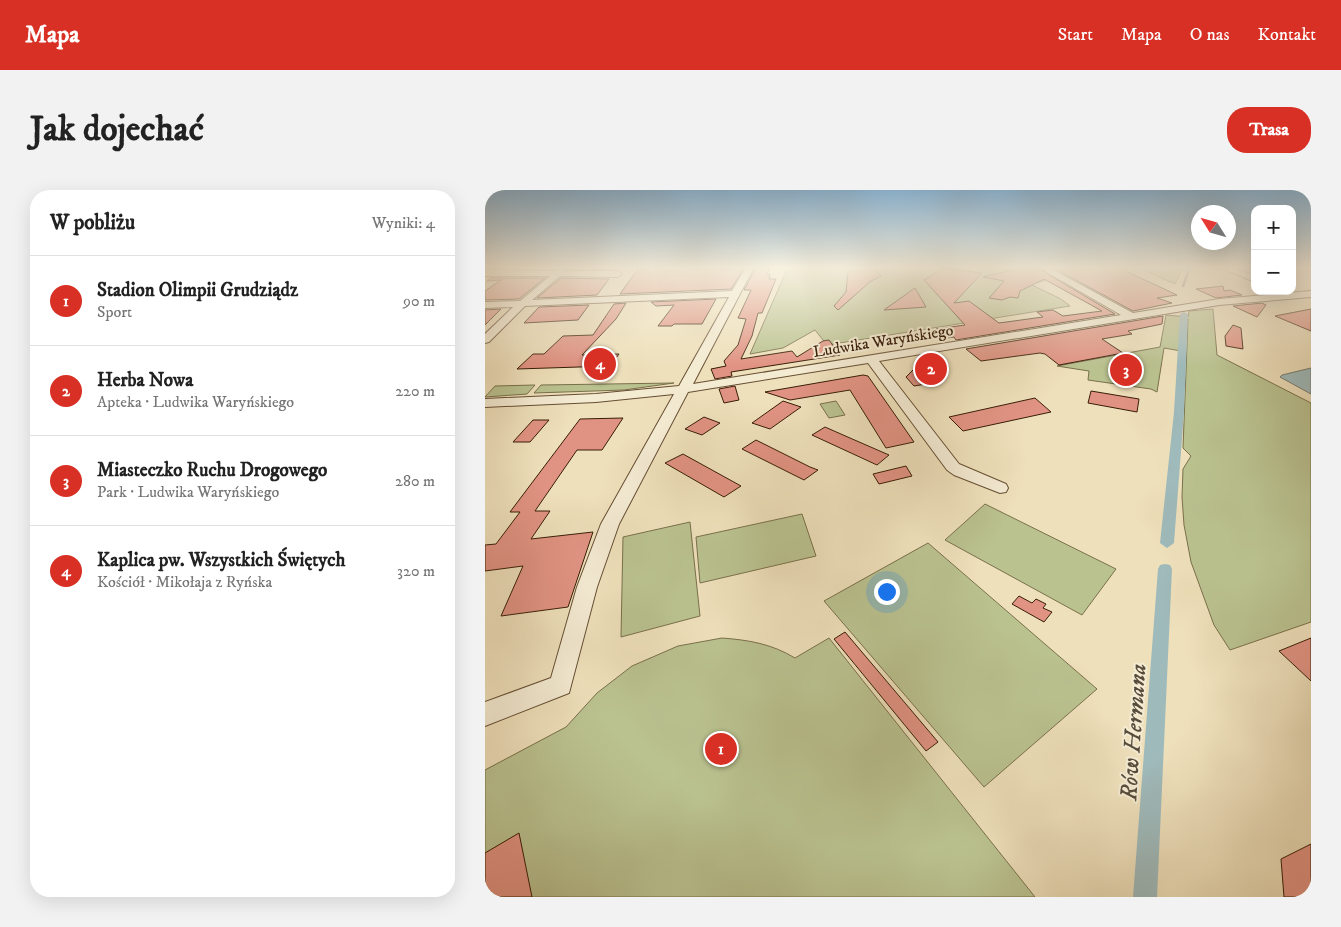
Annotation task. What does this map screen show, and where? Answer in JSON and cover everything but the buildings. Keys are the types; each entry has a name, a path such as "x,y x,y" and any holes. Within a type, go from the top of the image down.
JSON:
{"street":[{"path":"485,340 526,300"},
{"path":"485,305 594,300"},
{"path":"485,714 561,685 587,586 610,524 732,300"},
{"path":"1102,300 1131,316"},
{"name":"Ludwika Waryńskiego","path":"485,403 596,398 683,389 1236,300"},
{"path":"871,358 953,467 960,472 1000,488"}],"green space":[{"path":"774,300 1062,300 1070,306 827,345 815,330 783,348 750,354"},
{"path":"1213,309 1217,355 1311,403 1311,622 1230,650 1214,625 1191,562 1184,525 1183,469 1191,456 1183,448 1188,319 1181,351 1164,348 1157,392 1151,389 1088,380 1089,371 1057,366 1160,347 1166,315 1188,317 1189,311"},
{"path":"674,383 624,390 534,393 541,385"},
{"path":"535,385 527,394 485,397 495,386"},
{"path":"836,401 845,415 829,418 820,404"},
{"path":"985,504 1116,569 1082,615 945,540"},
{"path":"802,514 816,556 700,583 696,537"},
{"path":"690,522 700,616 621,637 623,537"},
{"path":"928,543 1097,689 984,787 824,601"},
{"path":"722,638 760,644 778,649 795,658 829,638 1035,897 485,897 485,770 566,727 597,693 632,666 678,646"}],"water":[{"path":"1311,368 1311,394 1280,377 1282,375"}],"waterway":[{"name":"Rów Hermana","path":"1167,543 1179,412 1184,314"},
{"name":"Rów Hermana","path":"1145,897 1165,569"}],"place":[{"name":"Kaplica pw. Wszystkich Świętych","path":"600,364"},
{"name":"Herba Nowa","path":"931,369"},
{"name":"Miasteczko Ruchu Drogowego","path":"1126,370"},
{"name":"Stadion Olimpii Grudziądz","path":"721,749"}]}
